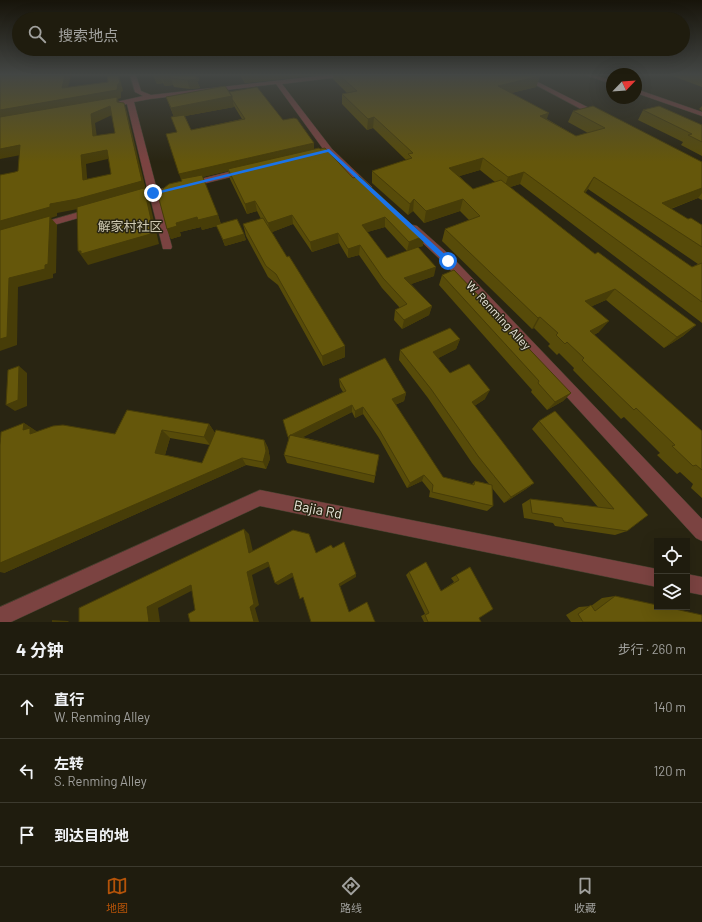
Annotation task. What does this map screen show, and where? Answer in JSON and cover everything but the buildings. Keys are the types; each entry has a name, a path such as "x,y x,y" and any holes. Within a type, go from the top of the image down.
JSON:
{"street":[{"path":"99,107 117,104"},
{"path":"131,104 167,247"},
{"path":"293,104 325,152 374,193"},
{"path":"577,104 604,118"},
{"path":"673,104 702,114"},
{"path":"122,202 252,169"},
{"path":"31,229 100,209"},
{"name":"W. Renming Alley","path":"403,219 448,261 702,532"},
{"name":"Bajia Rd","path":"0,617 260,498 654,577"},
{"path":"690,584 702,586"}],"district":[{"name":"解家村社区","path":"130,226"}],"route":[{"path":"153,193 329,151 448,261"}]}
